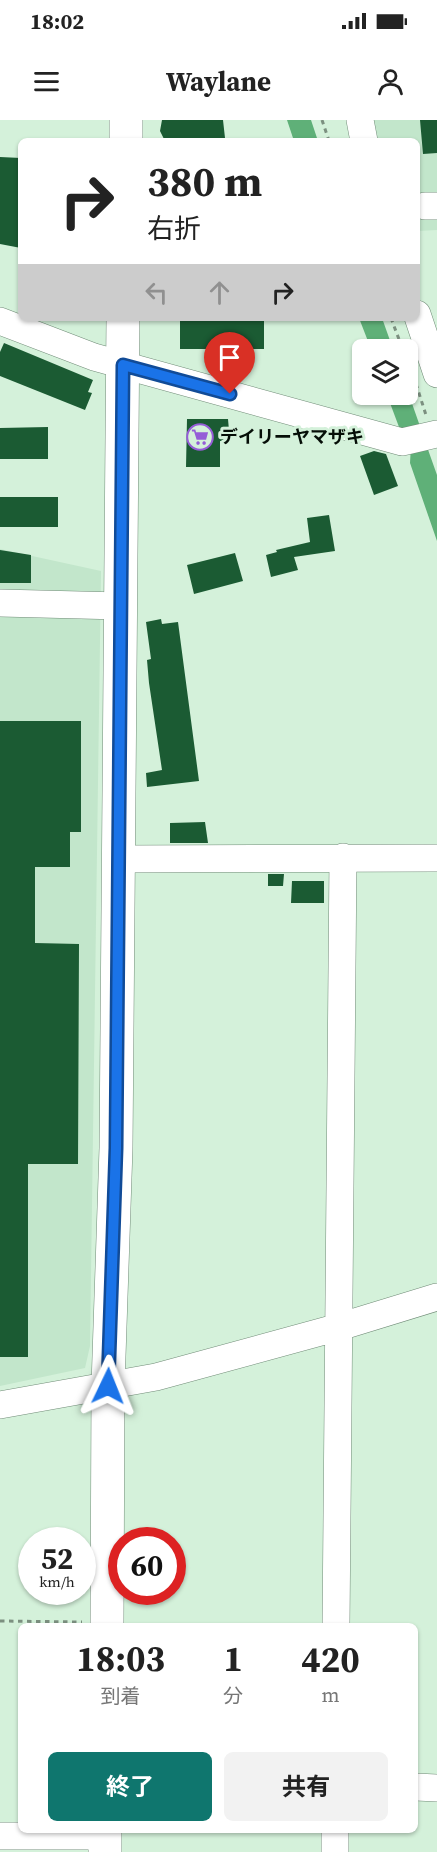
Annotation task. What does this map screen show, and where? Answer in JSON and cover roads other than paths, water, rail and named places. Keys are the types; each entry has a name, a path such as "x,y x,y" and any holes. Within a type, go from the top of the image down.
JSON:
{"main road":[{"path":"126,120 126,138"},
{"path":"107,1623 108,1386 116,1148 123,321"}],"street":[{"path":"360,120 363,138"},
{"path":"0,321 73,350 402,442 435,435"},
{"path":"418,321 424,374"},
{"path":"0,603 121,606"},
{"path":"336,1623 343,857"},
{"path":"118,859 437,858"},
{"path":"0,1405 156,1377 339,1327 437,1297"},
{"path":"418,1787 437,1788"},
{"path":"334,1833 334,1852"},
{"path":"0,1836 105,1839"}],"place":[{"name":"デイリーヤマザキ","path":"200,437"}]}
